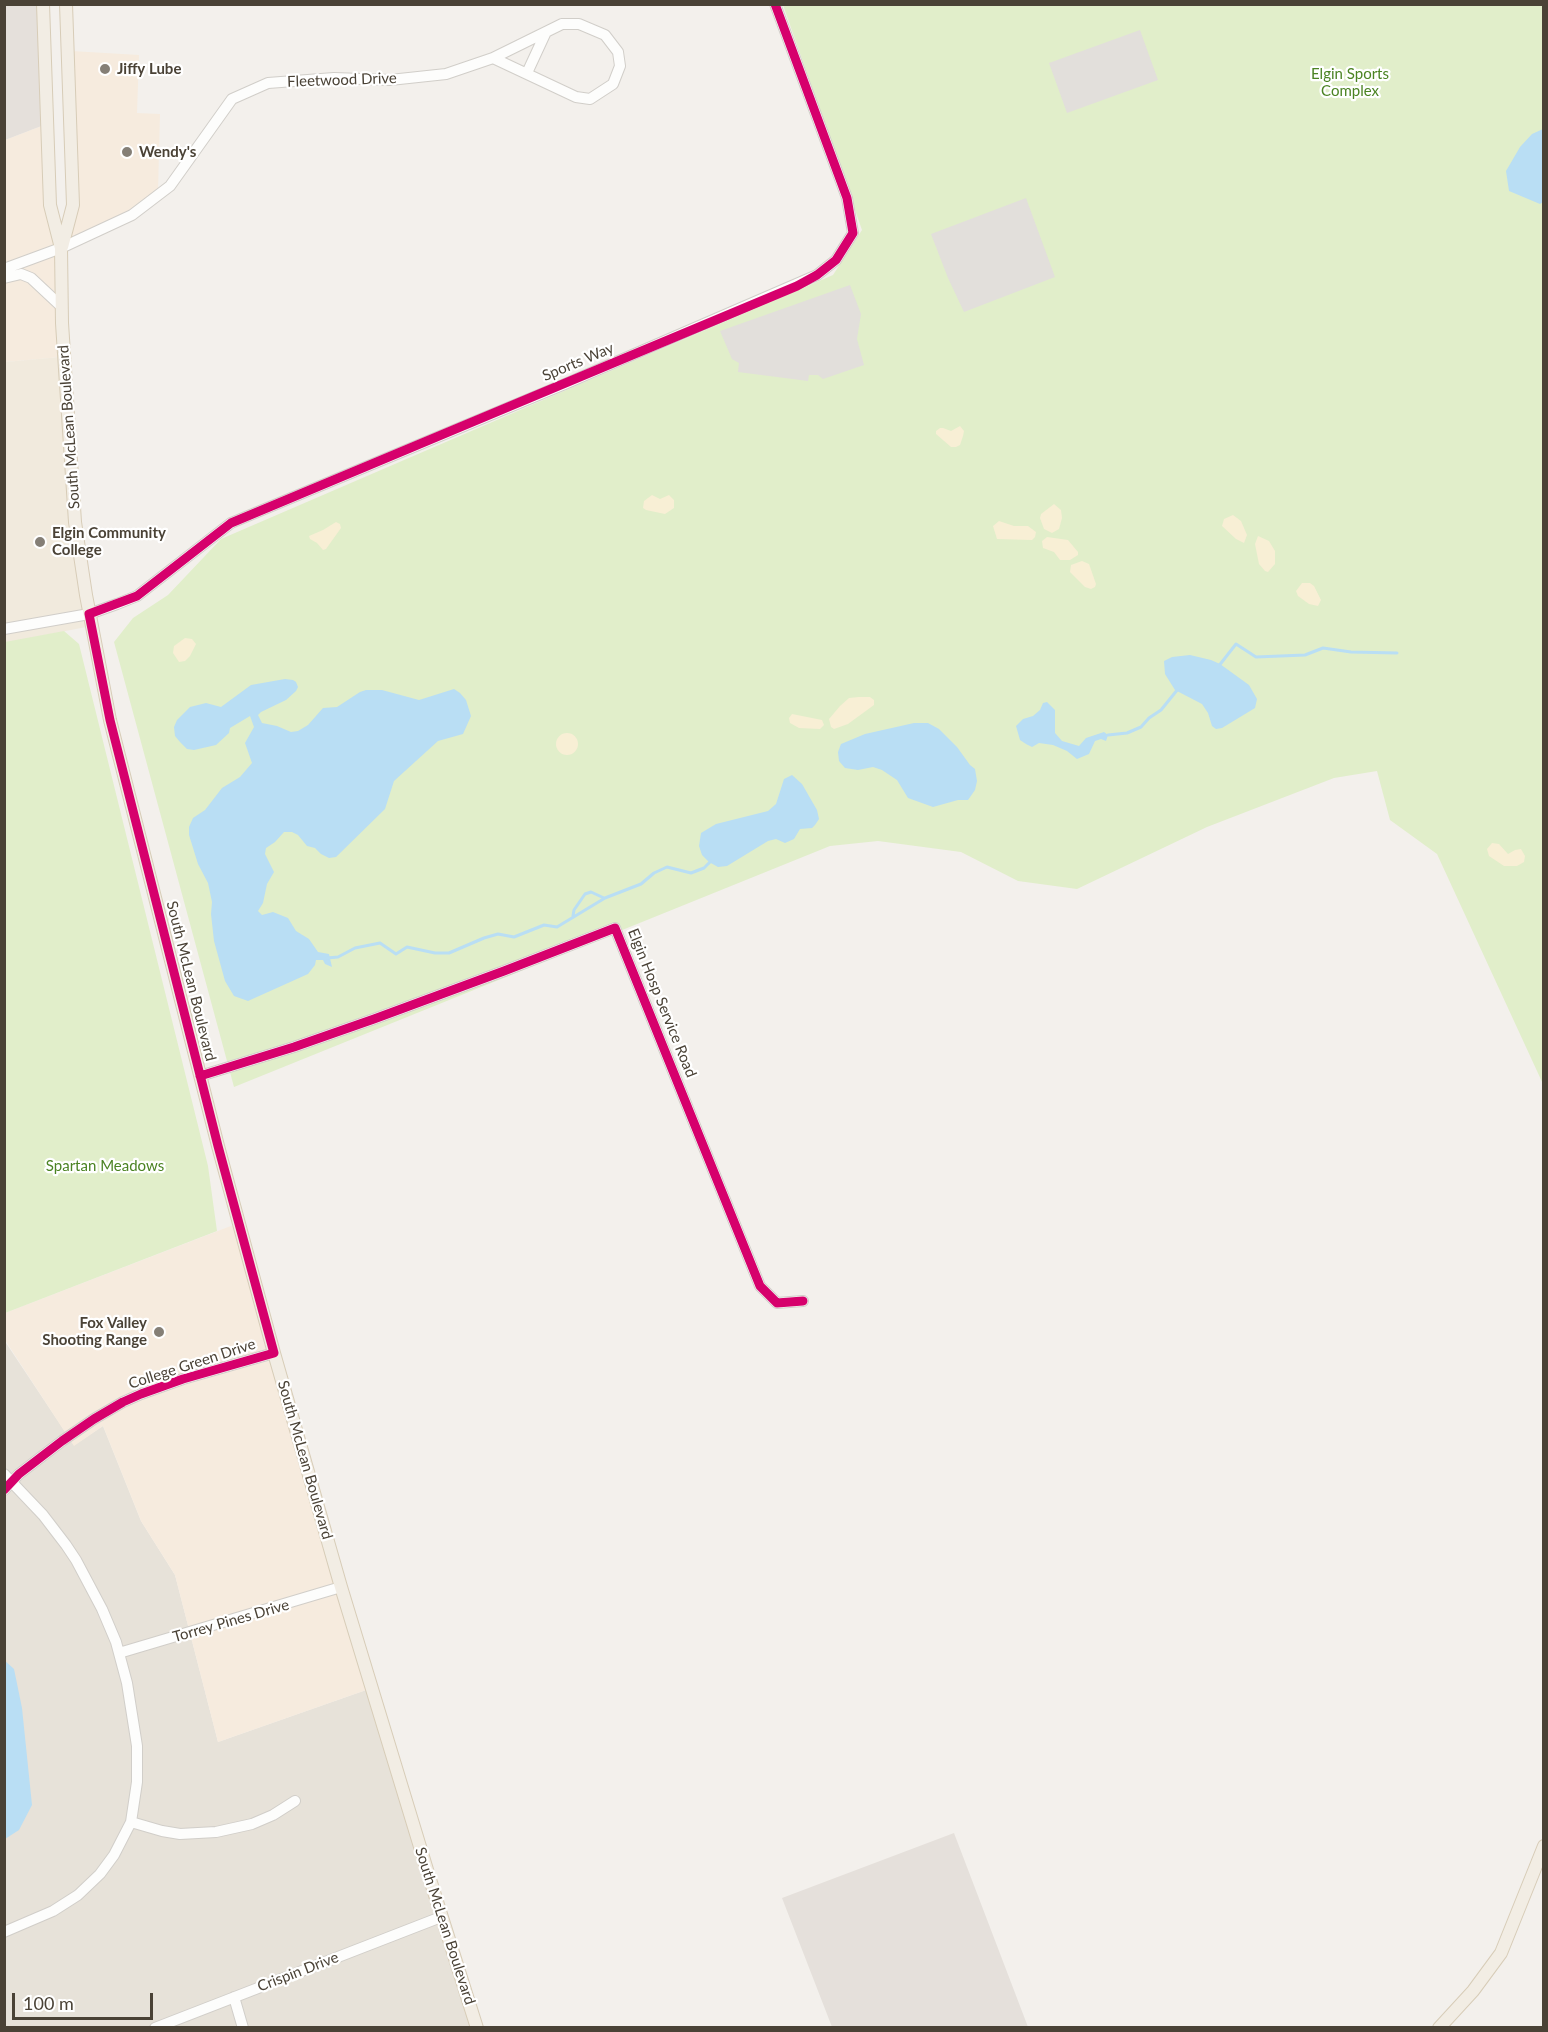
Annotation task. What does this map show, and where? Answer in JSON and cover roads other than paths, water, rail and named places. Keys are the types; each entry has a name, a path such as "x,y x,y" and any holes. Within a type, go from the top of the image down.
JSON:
{"main road":[{"name":"South McLean Boulevard","path":"43,4 50,205 61,248 62,307 75,522 89,614 110,720 200,1076 274,1353 341,1587 477,2028"},
{"name":"South McLean Boulevard","path":"61,248 72,205 66,4"},
{"path":"1439,2028 1473,1991 1501,1953 1544,1846"}],"street":[{"name":"Sports Way","path":"4,629 89,614 137,596 231,523 797,286 817,275 836,260 853,233 847,198 775,4"},
{"path":"493,58 576,97 590,99 614,84 621,66 618,52 605,35 579,24 562,24 546,32 527,73"},
{"name":"Fleetwood Drive","path":"4,269 61,248 132,214 170,186 232,99 268,83 334,78 390,80 446,74 493,58 546,32"},
{"path":"4,278 21,274 31,278 62,307"},
{"name":"Elgin Hosp Service Road","path":"200,1076 364,1022 504,971 615,927 760,1286 777,1304 803,1301"},
{"name":"College Green Drive","path":"4,1490 8,1478 94,1419 141,1394 274,1353"},
{"path":"4,1932 53,1911 78,1896 100,1874 114,1856 131,1822 137,1782 133,1712 119,1653 102,1609 76,1560 43,1515 8,1478"},
{"name":"Torrey Pines Drive","path":"119,1653 341,1587"},
{"path":"131,1822 180,1834 216,1832 252,1824 273,1815 295,1801"},
{"name":"Crispin Drive","path":"155,2028 441,1917"},
{"path":"234,1997 243,2028"}],"water":[{"path":"1543,129 1543,202 1540,204 1509,191 1506,171 1520,147 1532,134"},
{"path":"1190,655 1220,664 1249,685 1257,699 1255,708 1222,728 1216,729 1212,726 1202,704 1175,690 1165,674 1164,661 1172,657"},
{"path":"285,679 296,682 298,687 296,691 286,700 258,715 262,723 291,732 308,725 323,708 337,707 366,690 382,690 419,700 454,689 466,700 471,716 463,734 438,741 394,781 385,809 336,857 329,858 321,854 315,848 307,846 298,835 292,832 284,832 266,848 265,854 274,872 267,884 263,903 258,911 262,915 273,912 288,918 296,931 309,939 318,952 329,954 332,967 325,964 323,960 316,960 308,974 248,1001 234,996 225,981 214,941 212,902 208,883 198,864 189,835 189,827 193,818 205,810 222,788 240,777 252,763 245,743 254,727 250,716 230,728 229,733 216,745 194,750 187,749 180,742 175,736 174,727 177,720 190,707 206,703 221,707 251,685"},
{"path":"1047,702 1055,710 1055,733 1062,741 1079,746 1086,738 1104,732 1108,735 1106,741 1101,739 1095,741 1089,754 1077,759 1067,751 1053,745 1039,743 1032,747 1026,744 1020,740 1016,726 1023,719 1033,716 1040,710 1043,703"},
{"path":"914,723 928,723 939,729 975,769 977,781 975,790 968,800 958,800 933,807 908,798 897,780 882,770 873,767 858,770 845,768 839,761 838,752 841,744 865,734"},
{"path":"792,775 802,784 817,810 819,819 812,828 800,829 794,839 785,843 776,839 768,841 727,866 718,867 702,855 699,846 701,833 716,824 768,811 776,804 784,779"},
{"path":"4,1660 14,1669 22,1708 32,1805 19,1830 5,1839"}],"waterway":[{"path":"1218,667 1236,644 1256,657 1305,655 1323,648 1351,652 1397,653"},
{"path":"1108,735 1127,733 1141,727 1161,710 1178,689"},
{"path":"327,958 338,957 355,948 380,943 396,954 407,947 435,953 449,953 498,934 514,937 544,925 557,927 605,898 641,884 654,873 667,867 691,873 704,868 711,861"},
{"path":"573,916 574,910 585,894 591,892 604,898"}],"place":[{"name":"Jiffy Lube","path":"105,69"},
{"name":"Wendy's","path":"127,152"},
{"name":"Elgin Community College","path":"40,542"},
{"name":"Fox Valley Shooting Range","path":"159,1332"}],"park label":[{"name":"Elgin Sports Complex","path":"1350,82"},
{"name":"Spartan Meadows","path":"105,1166"}]}
